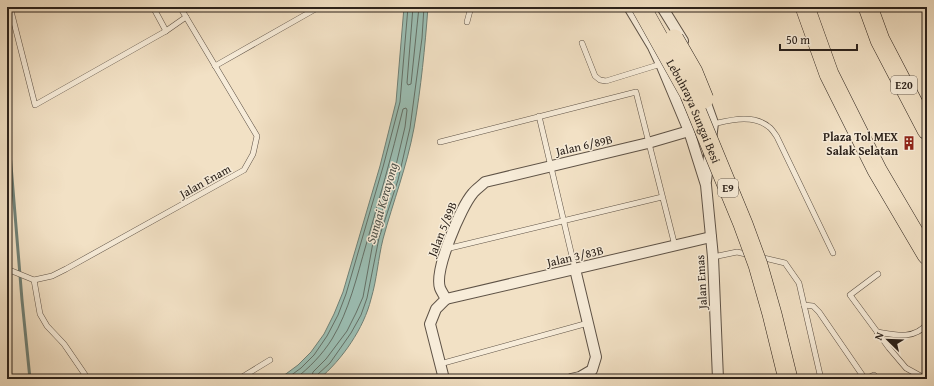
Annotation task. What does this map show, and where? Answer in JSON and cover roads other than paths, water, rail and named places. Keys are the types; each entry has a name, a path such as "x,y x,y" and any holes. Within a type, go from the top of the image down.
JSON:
{"highway":[{"name":"Lebuhraya Sungai Besi","path":"641,7 689,92 743,224 758,266 770,307 788,379"},
{"name":"Lebuhraya Sungai Besi","path":"655,7 693,72 770,277 790,340 799,379"},
{"path":"805,7 829,74 877,170 927,255"},
{"name":"E20","path":"868,7 880,40 927,130"}],"street":[{"name":"Jalan Emas","path":"629,7 662,64 689,131 706,185"},
{"name":"Jalan Emas","path":"662,7 682,38 713,123 706,185 713,257 718,379"},
{"name":"Jalan 6/89B","path":"485,182 648,143 689,131"},
{"name":"Jalan 5/89B","path":"446,299 439,288 439,274 446,249 464,208 473,192 485,182"},
{"name":"Jalan 3/83B","path":"446,299 711,237"},
{"path":"571,379 580,377 592,370 596,357 575,269"},
{"path":"444,379 430,324 436,309 446,299"}],"lane":[{"path":"10,7 35,105 166,31 186,17"},
{"path":"153,7 166,31"},
{"name":"Jalan Enam","path":"34,280 52,276 66,270 244,170 253,154 257,136 180,7"},
{"path":"215,66 319,7"},
{"path":"467,22 471,7"},
{"path":"582,43 594,76 600,80 606,81 662,64"},
{"path":"440,142 636,92 674,246"},
{"path":"539,116 575,269"},
{"path":"689,131 713,123 734,119 755,119 770,127 777,137 833,253"},
{"path":"446,249 564,222 662,197"},
{"path":"713,257 737,252 785,263 799,283 821,379"},
{"path":"7,270 34,280 40,314 47,326 64,344 88,379"},
{"path":"878,274 850,295 906,368 926,379"},
{"path":"804,305 813,306 819,312 866,379 874,375 878,379"},
{"path":"440,364 588,323"},
{"path":"877,332 903,336 923,329 927,324"},
{"path":"239,379 270,360"}],"water":[{"name":"Sungai Kerayong","path":"404,7 428,7 421,83 411,142 383,239 375,284 368,310 358,332 344,353 319,379 279,379 298,365 311,352 324,334 343,292 380,166 396,102"}],"waterway":[{"path":"7,116 30,379"}],"place":[{"name":"Plaza Tol MEX Salak Selatan","path":"909,143"}]}
